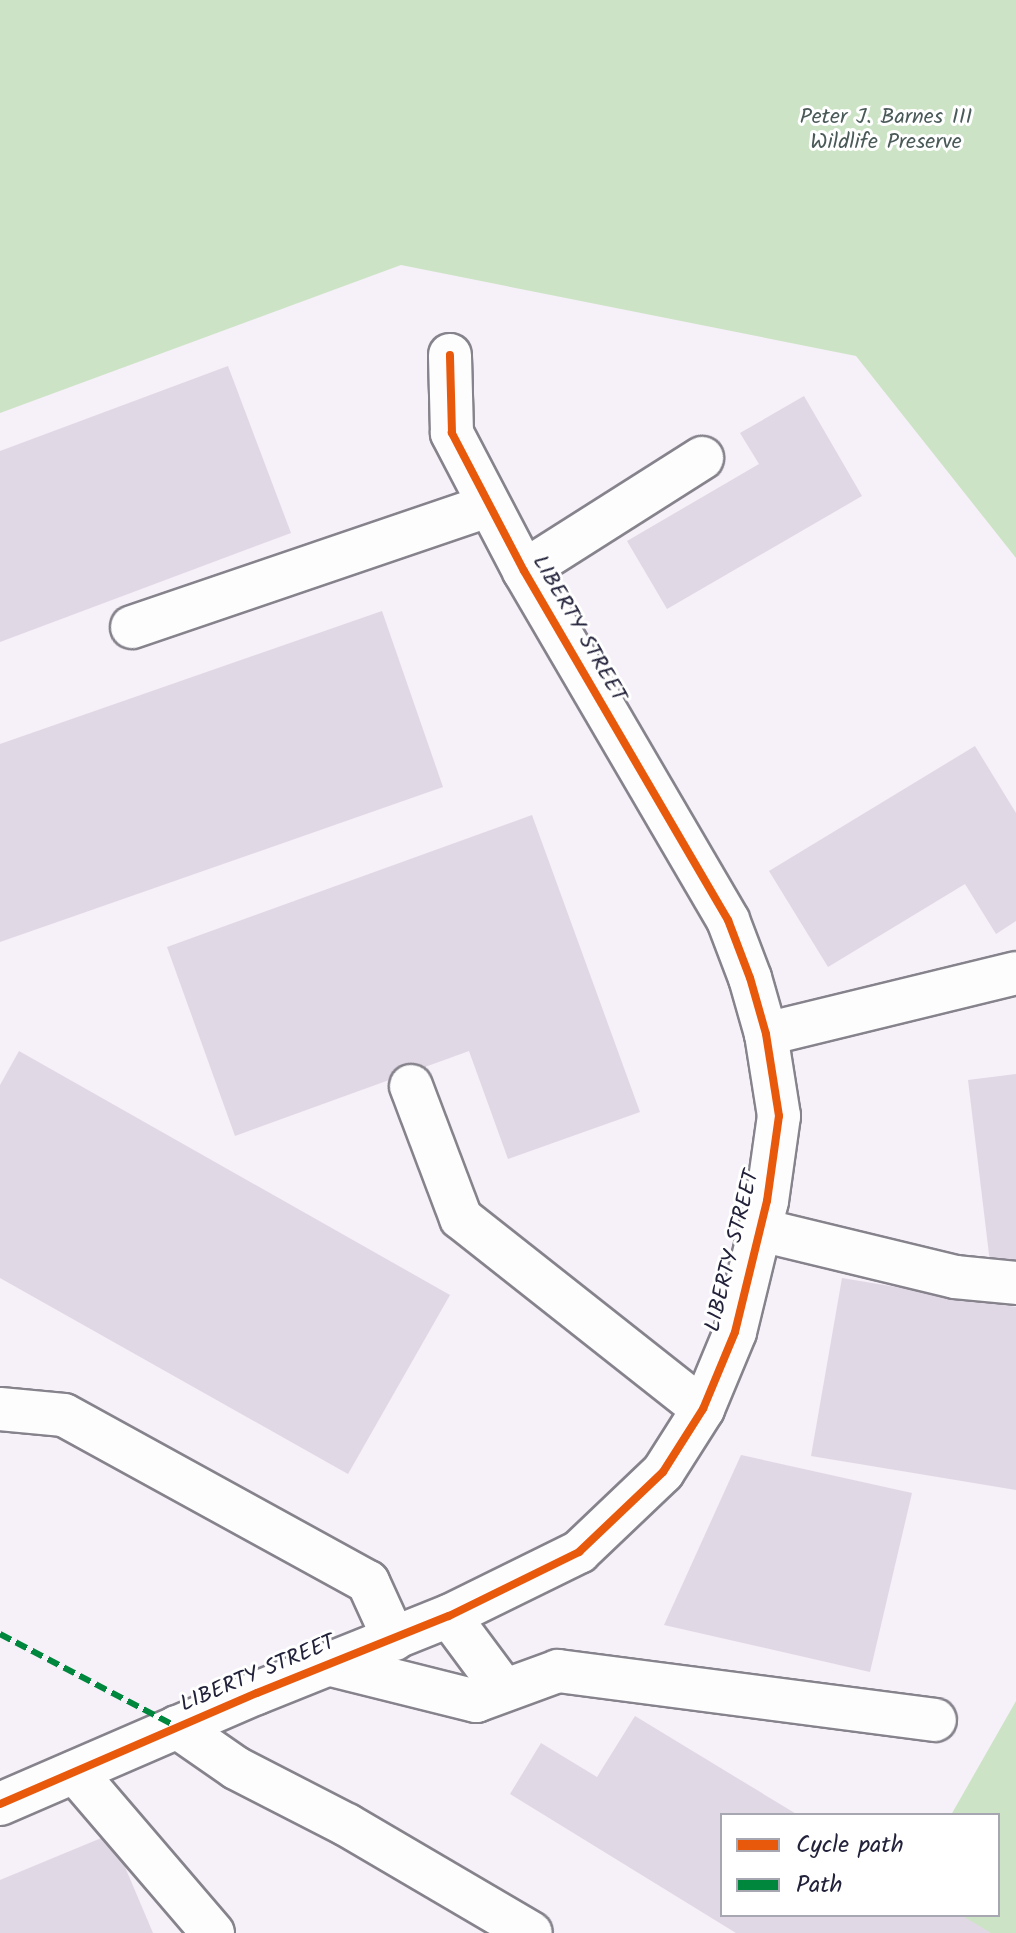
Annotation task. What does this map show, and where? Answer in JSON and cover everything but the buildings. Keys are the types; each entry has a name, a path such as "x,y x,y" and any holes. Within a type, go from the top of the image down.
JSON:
{"street":[{"name":"LIBERTY STREET","path":"0,1804 177,1727 449,1616 579,1552 663,1472 703,1409 735,1332 761,1230 779,1116 766,1034 728,920 524,571 452,433 450,355"},
{"path":"524,571 702,458"},
{"path":"132,627 488,506"},
{"path":"766,1034 1016,973"},
{"path":"411,1086 461,1218 703,1409"},
{"path":"761,1230 955,1277 1016,1283"},
{"path":"0,1409 64,1415 368,1582 394,1639"},
{"path":"449,1616 504,1690"},
{"path":"328,1664 476,1701 558,1671 935,1720"},
{"path":"177,1727 236,1768 347,1825 531,1933"},
{"path":"75,1772 213,1933"}],"green space":[{"name":"Peter J. Barnes III Wildlife Preserve","path":"0,0 1016,0 1016,558 856,356 401,265 0,413"},
{"path":"1016,1701 1016,1933 885,1933 894,1917 1000,1917 1000,1813 952,1813"}],"marked path":[{"path":"0,1634 177,1727"}],"cycle path":[{"path":"0,1804 257,1693 449,1616 579,1552 663,1472 703,1409 735,1332 767,1201 779,1116 766,1034 750,978 728,920 524,571 452,433 450,355"}]}
